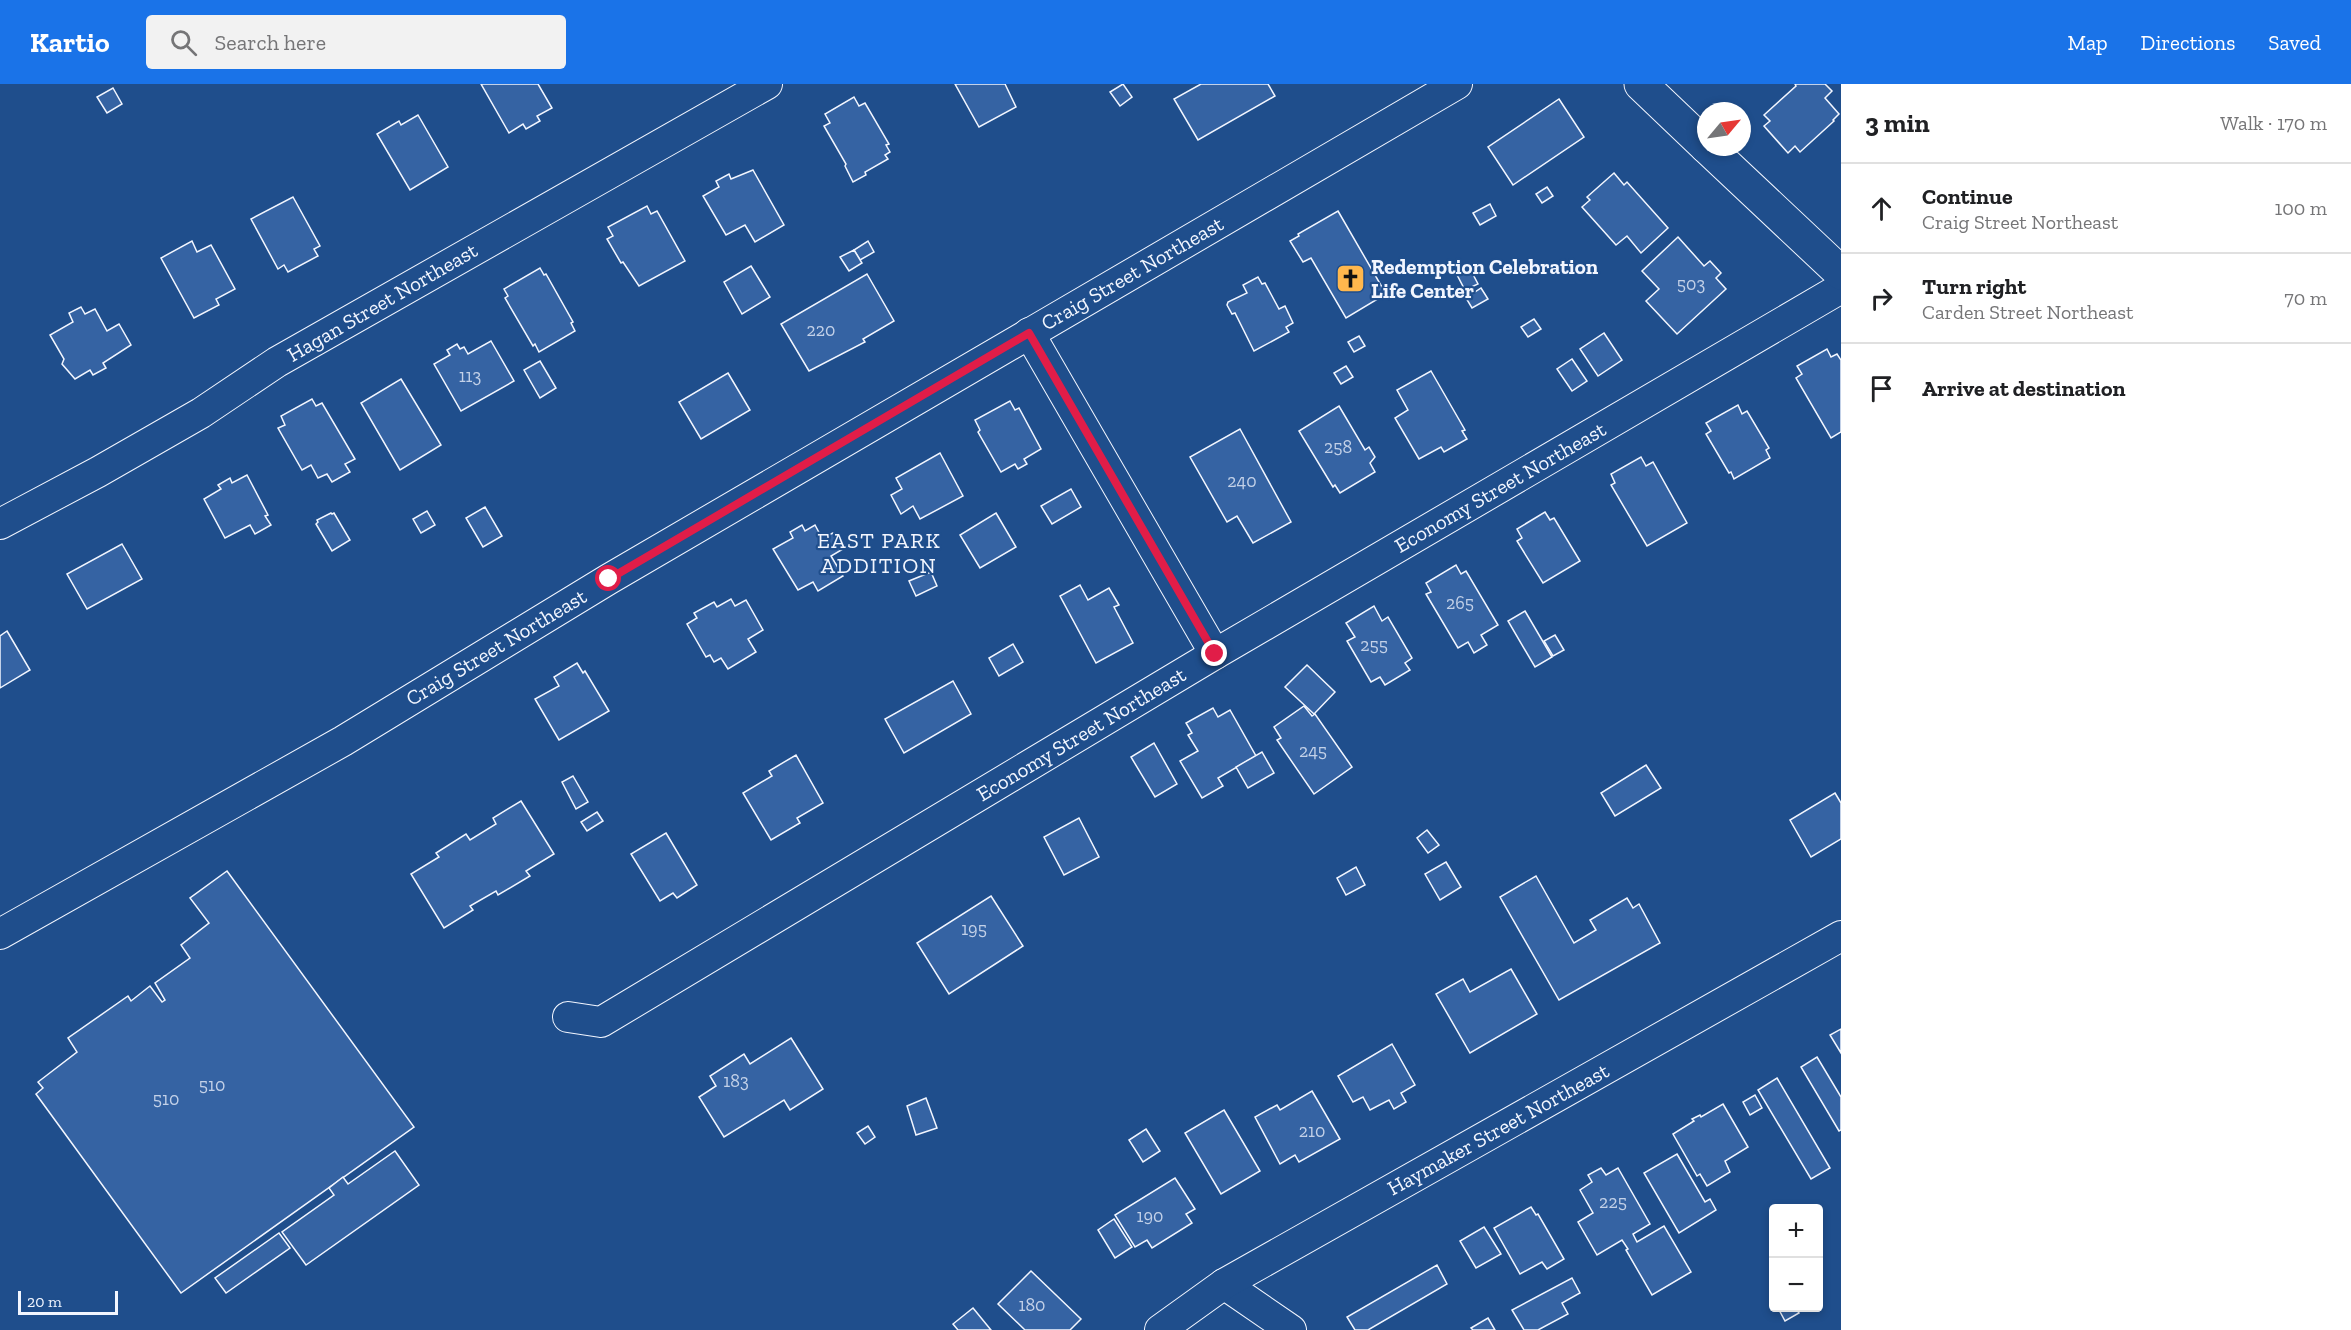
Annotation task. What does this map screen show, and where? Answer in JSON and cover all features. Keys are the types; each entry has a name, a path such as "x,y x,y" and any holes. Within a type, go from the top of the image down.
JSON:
{"street":[{"name":"Hagan Street Northeast","path":"0,524 119,461 201,413 277,362 767,84"},
{"name":"Craig Street Northeast","path":"0,934 343,741 609,579 1457,84"},
{"path":"1641,84 1697,137"},
{"path":"1718,156 1841,273"},
{"name":"Economy Street Northeast","path":"568,1017 601,1022 1215,654 1841,288"},
{"path":"1029,333 1215,654"},
{"name":"Haymaker Street Northeast","path":"1160,1330 1224,1284 1841,936"},
{"path":"1224,1284 1291,1330"}],"building":[{"path":"481,84 538,84 552,108 537,116 540,121 526,129 523,124 509,133"},
{"path":"955,84 1005,84 1016,107 979,127"},
{"path":"1123,84 1132,97 1120,106 1110,92"},
{"path":"1201,84 1268,84 1275,96 1198,140 1174,99"},
{"path":"1795,84 1825,84 1832,91 1825,98 1839,114 1800,152 1795,146 1788,153 1764,126 1770,121 1764,115 1796,86"},
{"path":"113,88 122,104 107,113 97,97"},
{"path":"854,97 859,106 865,103 889,144 886,145 890,152 885,155 888,159 853,182 846,164 824,126 830,123 825,114"},
{"path":"1559,99 1584,137 1513,185 1488,147"},
{"path":"418,115 448,167 410,190 377,134 399,121 401,125"},
{"path":"753,170 784,225 755,242 745,225 726,235 703,196 719,187 716,181 729,174 731,179"},
{"path":"1614,173 1624,185 1627,182 1668,228 1641,253 1627,236 1616,245 1582,207 1590,200 1587,197"},
{"path":"1547,187 1553,196 1542,203 1536,194"},
{"path":"293,197 320,246 314,249 318,256 288,272 284,265 278,269 251,219"},
{"path":"1490,204 1496,216 1480,225 1473,213"},
{"path":"647,206 651,214 657,211 685,261 639,286 623,262 621,263 607,239 613,236 608,227"},
{"name":"Redemption Celebration Life Center","path":"1338,211 1386,294 1346,318 1311,258 1303,262 1290,241"},
{"path":"1678,237 1704,266 1710,261 1721,273 1716,278 1726,289 1677,334 1646,301 1659,289 1642,271"},
{"path":"192,241 197,252 211,245 235,289 216,299 219,305 194,318 161,258"},
{"path":"868,241 874,252 860,260 854,250"},
{"path":"854,250 862,263 849,271 840,257"},
{"path":"1468,265 1478,284 1465,290 1455,271"},
{"path":"751,266 770,297 742,314 724,282"},
{"path":"540,268 544,275 546,274 573,322 571,323 575,331 539,352 535,344 533,346 505,298 508,296 504,289"},
{"path":"867,274 894,321 863,339 865,342 809,371 781,324"},
{"path":"1258,277 1262,284 1265,283 1279,309 1285,306 1293,323 1286,327 1289,332 1254,351 1235,313 1232,314 1227,305 1228,302 1247,293 1243,285"},
{"path":"1481,288 1488,299 1472,308 1466,298"},
{"path":"81,307 85,314 95,309 107,331 119,324 131,345 103,363 106,368 93,375 90,370 75,379 62,364 64,359 50,335 73,322 69,313"},
{"path":"1534,319 1541,329 1528,337 1521,327"},
{"path":"1604,333 1622,360 1598,376 1580,349"},
{"path":"1359,336 1365,346 1354,352 1348,342"},
{"path":"491,341 514,381 461,411 434,364 450,355 447,350 457,344 460,349 464,347 468,354"},
{"path":"1827,349 1831,357 1837,354 1841,360 1841,432 1831,438 1796,378 1802,374 1797,366"},
{"path":"1572,359 1587,381 1572,391 1557,369"},
{"path":"540,361 556,388 540,398 524,370"},
{"path":"1346,366 1353,377 1341,384 1334,373"},
{"path":"1431,371 1465,430 1462,431 1467,439 1444,452 1441,447 1419,459 1395,418 1408,410 1397,390"},
{"path":"728,373 750,410 701,439 679,402"},
{"path":"401,379 441,445 400,470 361,403"},
{"path":"312,399 316,406 322,403 355,459 345,464 350,472 332,482 327,474 318,478 311,465 302,470 278,428 285,425 281,416"},
{"path":"1010,401 1015,410 1019,408 1041,449 1024,459 1027,464 1018,469 1015,464 1001,472 978,432 980,430 975,420"},
{"path":"1738,405 1742,414 1747,411 1769,448 1766,450 1770,458 1734,479 1706,434 1711,431 1706,423"},
{"path":"1339,406 1365,450 1369,447 1375,457 1370,463 1375,472 1340,493 1335,485 1333,487 1299,431"},
{"path":"1240,429 1291,522 1253,543 1237,516 1227,522 1190,457"},
{"path":"940,453 963,496 920,519 913,506 901,514 891,495 902,489 896,478"},
{"path":"1641,457 1646,466 1653,462 1687,523 1647,546 1611,485 1615,483 1611,474"},
{"path":"247,475 271,525 255,534 250,525 225,538 204,499 221,489 218,485 230,478 232,483"},
{"path":"1071,489 1081,507 1052,524 1041,506"},
{"path":"485,507 502,536 483,547 466,518"},
{"path":"427,511 435,525 421,533 413,519"},
{"path":"1545,512 1550,520 1554,518 1580,561 1543,583 1517,541 1522,538 1517,529"},
{"path":"334,513 350,540 332,551 316,524 317,520"},
{"path":"996,513 1016,547 980,568 960,535"},
{"path":"802,525 805,531 815,525 822,538 833,533 843,549 831,556 843,576 818,591 813,582 798,590 773,549 793,538 790,532"},
{"path":"122,544 142,579 87,609 67,574"},
{"path":"1456,565 1461,574 1466,571 1498,625 1481,635 1487,645 1474,653 1468,642 1458,648 1426,594 1431,592 1426,583"},
{"path":"931,572 937,586 916,596 909,581"},
{"path":"1080,585 1088,600 1109,588 1119,605 1114,607 1133,643 1096,663 1060,596"},
{"path":"731,599 735,606 746,600 763,630 748,639 756,652 728,669 721,658 714,662 710,655 706,657 687,624 697,618 694,613 714,602 717,607"},
{"path":"1374,606 1382,621 1388,617 1412,658 1405,663 1410,670 1385,685 1380,677 1371,682 1347,641 1355,637 1346,623"},
{"path":"1525,611 1552,657 1535,667 1508,621"},
{"path":"7,631 30,670 0,688 0,636"},
{"path":"1555,635 1564,650 1553,656 1544,641"},
{"path":"1013,644 1023,662 999,676 989,658"},
{"path":"577,663 583,673 585,671 609,711 559,740 535,699 559,686 554,677"},
{"path":"1307,665 1335,692 1314,714 1285,687"},
{"path":"953,681 971,714 904,753 885,719"},
{"path":"1304,706 1312,716 1315,714 1352,767 1314,794 1277,740 1281,738 1274,727"},
{"path":"1213,708 1218,717 1230,710 1256,756 1218,778 1223,786 1202,798 1180,761 1198,751 1188,735 1192,733 1186,723"},
{"path":"1154,743 1177,784 1155,797 1131,757"},
{"path":"1262,752 1274,773 1248,788 1236,767"},
{"path":"796,755 823,803 797,818 800,823 771,840 743,793 772,776 769,771"},
{"path":"1646,765 1661,788 1615,816 1601,793"},
{"path":"573,776 588,802 576,809 562,782"},
{"path":"1835,793 1841,803 1841,839 1811,857 1790,820"},
{"path":"521,801 554,854 526,871 530,876 498,895 496,891 470,906 473,910 444,928 411,874 439,857 436,853 466,834 470,840 496,824 493,818"},
{"path":"597,812 603,821 587,831 581,822"},
{"path":"1079,818 1099,857 1064,875 1044,837"},
{"path":"1427,830 1439,845 1428,853 1417,838"},
{"path":"666,833 697,885 677,898 673,893 660,901 631,854"},
{"path":"1446,862 1461,887 1440,900 1425,874"},
{"path":"1356,867 1365,885 1346,895 1337,878"},
{"path":"227,871 414,1127 181,1293 36,1094 43,1088 38,1082 77,1052 68,1038 128,996 131,1001 150,986 162,1002 165,1000 155,983 190,958 181,945 209,923 190,898"},
{"path":"1536,876 1574,943 1596,930 1590,920 1627,898 1633,908 1639,904 1660,943 1559,1000 1500,897"},
{"path":"991,896 1023,946 949,994 917,943"},
{"path":"1511,969 1537,1014 1470,1053 1436,994 1463,979 1470,992"},
{"path":"1841,1029 1841,1053 1830,1035"},
{"path":"791,1038 823,1089 790,1110 784,1100 724,1137 699,1097 716,1086 710,1076 744,1054 750,1064"},
{"path":"1392,1044 1415,1085 1401,1093 1406,1102 1394,1109 1389,1100 1370,1110 1363,1097 1353,1102 1338,1076"},
{"path":"1817,1057 1841,1097 1841,1130 1839,1131 1801,1067"},
{"path":"1777,1078 1830,1168 1811,1179 1758,1090"},
{"path":"1312,1091 1340,1139 1299,1162 1295,1155 1280,1164 1255,1117 1277,1105 1280,1110"},
{"path":"1755,1095 1762,1108 1750,1115 1743,1102"},
{"path":"926,1098 937,1128 916,1135 907,1106"},
{"path":"1723,1104 1748,1147 1725,1161 1730,1172 1707,1186 1700,1174 1697,1176 1673,1134 1694,1121 1692,1119 1700,1115 1701,1117"},
{"path":"1224,1110 1260,1171 1221,1194 1185,1133"},
{"path":"868,1126 875,1137 865,1144 857,1133"},
{"path":"1146,1129 1160,1151 1143,1162 1129,1140"},
{"path":"395,1151 419,1185 306,1265 282,1232 334,1195 329,1188 343,1177 348,1184"},
{"path":"1677,1154 1705,1202 1710,1199 1716,1210 1679,1233 1644,1173"},
{"path":"1601,1168 1606,1175 1618,1168 1650,1224 1633,1234 1637,1242 1664,1226 1691,1272 1652,1295 1622,1240 1597,1255 1578,1222 1593,1213 1580,1190 1592,1182 1588,1175"},
{"path":"1175,1178 1195,1209 1186,1214 1192,1223 1152,1248 1147,1240 1135,1247 1115,1215"},
{"path":"1531,1207 1536,1215 1538,1214 1564,1259 1547,1269 1542,1262 1520,1274 1494,1228"},
{"path":"1114,1219 1132,1247 1115,1258 1098,1230"},
{"path":"1484,1227 1501,1254 1476,1268 1460,1241"},
{"path":"279,1233 290,1248 226,1293 215,1278"},
{"path":"1437,1265 1447,1284 1368,1330 1355,1330 1347,1317"},
{"path":"1031,1271 1081,1319 1070,1330 1025,1330 998,1304"},
{"path":"1572,1278 1580,1293 1562,1303 1568,1314 1538,1330 1524,1330 1512,1310"},
{"path":"973,1308 991,1330 958,1330 953,1324"},
{"path":"1780,1312 1798,1312 1799,1313 1785,1321"},
{"path":"1488,1318 1495,1330 1473,1330 1471,1328"}],"place":[{"name":"Redemption Celebration Life Center","path":"1350,278"}],"district":[{"name":"EAST PARK ADDITION","path":"879,552"}],"route":[{"path":"609,579 1029,333 1215,654"}]}
